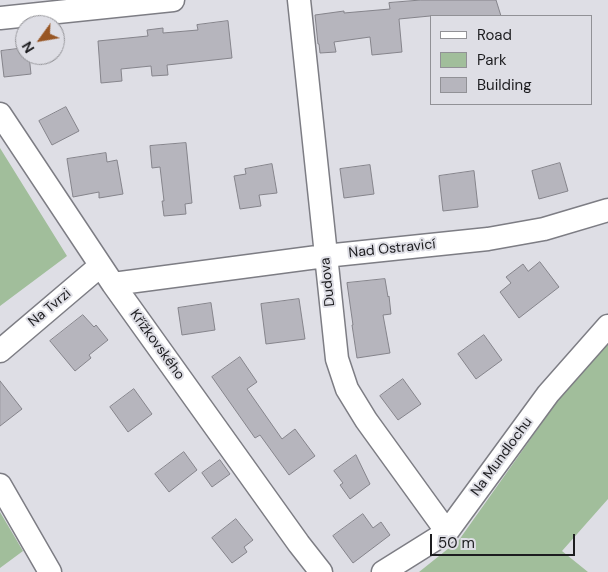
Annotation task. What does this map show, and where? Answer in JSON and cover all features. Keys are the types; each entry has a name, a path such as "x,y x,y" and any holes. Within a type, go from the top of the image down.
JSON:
{"street":[{"path":"0,18 172,0"},
{"name":"Dudova","path":"299,0 337,359 347,389 366,420 447,532"},
{"name":"Křížkovského","path":"0,114 107,275 293,536 321,572"},
{"name":"Nad Ostravicí","path":"107,275 325,256 488,239 544,229 608,210"},
{"name":"Na Tvrzi","path":"0,351 107,275"},
{"name":"Na Mundlochu","path":"383,572 447,532 548,394 608,326"},
{"path":"0,485 50,572"}],"green space":[{"path":"0,148 67,256 0,306"},
{"path":"608,340 608,499 562,551 588,572 419,572 459,540 556,403"},
{"path":"0,512 23,551 0,568"}],"building":[{"path":"421,0 496,0 501,15 430,15 399,19 402,52 372,55 370,37 334,42 336,52 320,53 315,15 344,11 344,13 390,9 389,3"},
{"path":"228,21 232,58 167,65 168,75 152,76 151,66 121,69 122,81 101,83 98,41 148,36 147,30 163,28 163,33 198,30 197,25"},
{"path":"15,49 15,65 30,65 31,74 4,77 1,51"},
{"path":"66,107 79,131 52,145 39,121"},
{"path":"186,143 192,203 185,204 186,214 164,216 160,167 152,168 150,146"},
{"path":"106,153 107,162 117,160 123,194 99,198 99,192 73,197 67,159"},
{"path":"560,163 568,191 539,199 532,171"},
{"path":"272,164 277,193 259,195 261,206 240,209 234,176 246,174 245,169"},
{"path":"370,165 374,194 344,198 340,169"},
{"path":"474,171 478,207 443,211 439,176"},
{"path":"540,262 559,287 519,318 500,292 511,283 506,277 523,264 528,271"},
{"path":"385,279 391,314 383,315 390,353 357,358 347,283"},
{"path":"299,299 305,339 266,344 261,304"},
{"path":"211,303 215,330 182,335 178,308"},
{"path":"83,315 94,327 96,325 108,340 89,355 91,358 75,371 50,341"},
{"path":"484,335 502,360 476,379 458,354"},
{"path":"240,357 257,382 247,389 282,439 295,429 315,456 289,475 260,435 255,438 212,377"},
{"path":"403,379 421,404 398,420 380,396"},
{"path":"0,381 22,409 0,426"},
{"path":"134,389 152,414 128,432 110,407"},
{"path":"184,452 197,470 169,492 155,474"},
{"path":"356,455 370,484 350,499 340,485 343,483 334,471"},
{"path":"220,460 230,474 212,487 202,473"},
{"path":"363,514 373,528 381,522 390,535 353,563 333,536"},
{"path":"236,519 253,540 244,547 247,552 232,563 212,538"}]}
